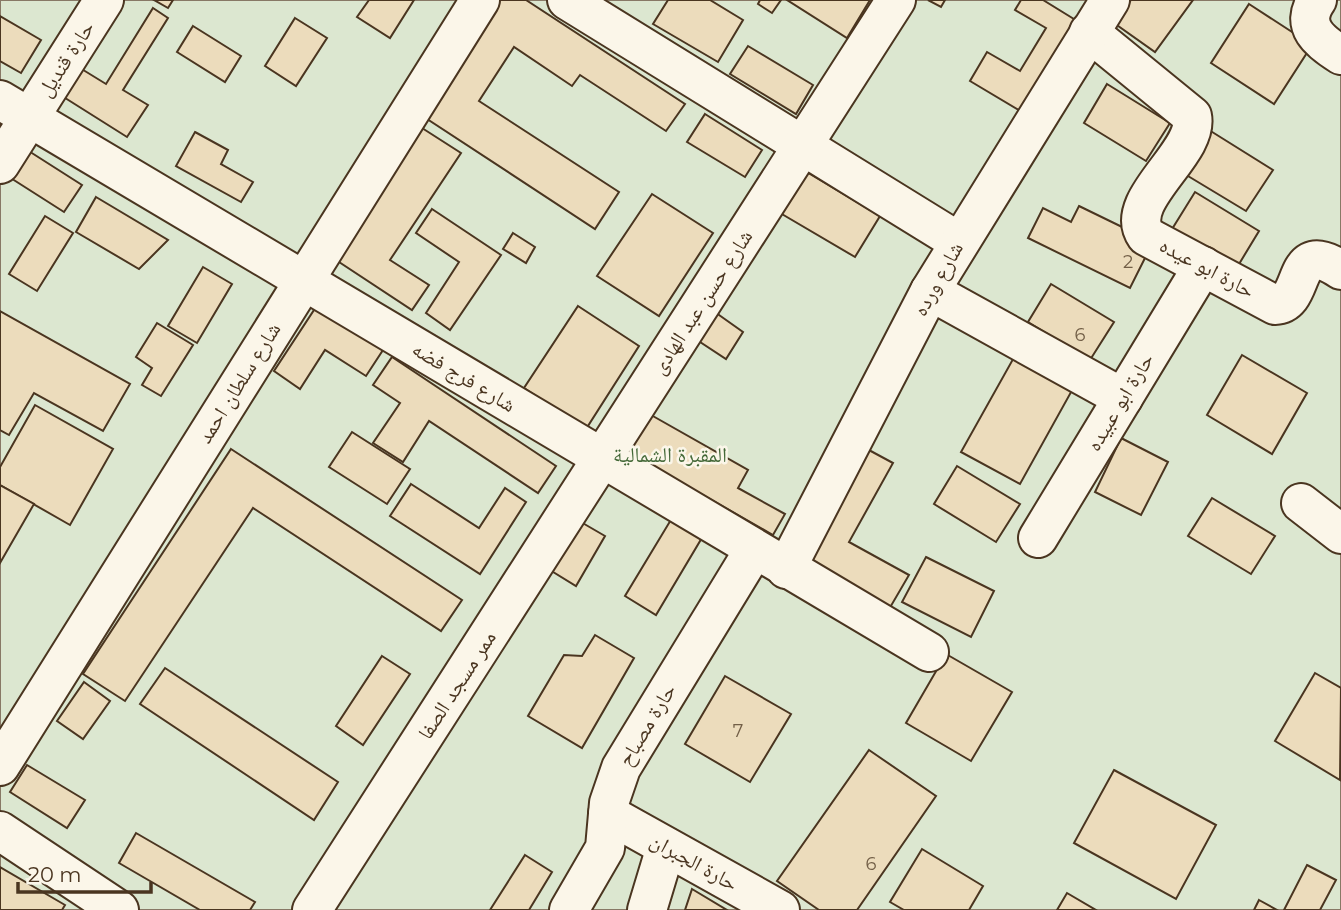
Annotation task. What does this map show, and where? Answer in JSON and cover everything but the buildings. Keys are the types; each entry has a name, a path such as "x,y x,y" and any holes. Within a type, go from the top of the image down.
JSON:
{"street":[{"name":"حارة قنديل","path":"0,163 14,109 104,0"},
{"name":"شارع سلطان احمد","path":"0,766 480,0"},
{"path":"567,0 959,242"},
{"name":"شارع حسن عبد الهادى","path":"602,459 895,0"},
{"path":"1317,0 1309,21 1313,34 1341,55"},
{"name":"شارع ورده","path":"770,560 1095,11"},
{"name":"حارة ابو عيده","path":"1095,11 1192,116 1191,132 1139,219 1146,236 1275,304 1289,298 1303,269 1311,261 1321,259 1341,270"},
{"name":"شارع فرج فضه","path":"14,109 929,652"},
{"name":"حارة ابو عبيده","path":"1038,538 1203,266"},
{"path":"930,291 1123,398"},
{"name":"ممر مسجد الصفا","path":"312,910 602,459"},
{"path":"1301,503 1341,534"},
{"name":"حارة مصباح","path":"569,910 605,848 608,814 621,768 770,560"},
{"name":"حارة الجبران","path":"608,814 780,910"},
{"path":"0,831 118,910"},
{"path":"647,910 666,847"}],"green space":[{"name":"المقبرة الشمالية","path":"0,0 1341,0 1341,910 0,910"}]}
